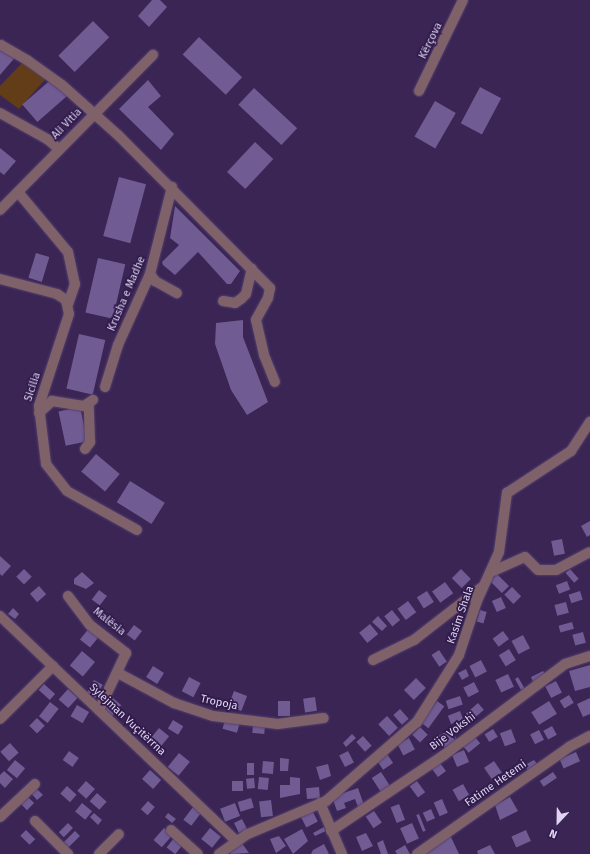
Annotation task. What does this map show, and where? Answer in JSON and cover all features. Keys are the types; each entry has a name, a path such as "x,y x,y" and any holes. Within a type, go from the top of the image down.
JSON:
{"street":[{"name":"Kërçova","path":"419,91 463,0"},
{"path":"1,46 27,60 93,114 172,187 270,288 268,298 256,320 264,355 275,382"},
{"name":"Ali Vitia","path":"0,210 93,114 153,55"},
{"path":"0,113 47,139 59,149"},
{"name":"Krusha e Madhe","path":"105,386 118,345 150,274 172,187"},
{"name":"Sicilia","path":"18,192 68,252 75,284 68,304 69,314 38,414 46,464 52,474 67,491 137,530"},
{"path":"223,300 235,303 246,294 252,269"},
{"path":"150,274 155,281 177,293"},
{"path":"0,279 63,296 68,304"},
{"path":"38,414 52,401 84,406 91,402 90,442 85,448"},
{"name":"Kasim Shala","path":"219,854 236,841 335,795 422,715 460,655 482,587 491,572 503,541 507,493 572,451 590,422"},
{"path":"491,572 525,557 538,570 556,570 590,552"},
{"path":"373,660 414,640 482,587"},
{"name":"Malësia","path":"68,596 90,625 124,649 125,657 99,710"},
{"name":"Sylejman Vuçitërrna","path":"0,616 236,841"},
{"name":"Bije Vokshi","path":"331,831 444,755 561,666 590,656"},
{"path":"0,720 53,666"},
{"name":"Tropoja","path":"118,673 174,703 213,716 278,724 324,718"},
{"name":"Fatime Hetemi","path":"417,854 569,747 590,736"},
{"path":"0,817 35,784"},
{"path":"320,803 342,854"},
{"path":"35,821 68,854"},
{"path":"171,830 198,854"},
{"path":"99,854 119,834"}],"shaded area":[{"path":"23,62 48,76 19,109 0,95 0,86"}],"building":[{"path":"152,0 160,0 167,7 149,27 138,16"},
{"path":"93,21 109,37 75,72 58,56"},
{"path":"199,37 242,77 226,95 183,55"},
{"path":"2,39 18,54 0,75 0,42"},
{"path":"54,77 69,94 37,122 22,105"},
{"path":"148,80 161,96 148,107 174,134 161,150 119,109"},
{"path":"480,87 501,98 482,134 461,123"},
{"path":"254,88 297,128 281,145 238,105"},
{"path":"435,101 456,113 435,149 414,137"},
{"path":"255,142 273,159 245,189 227,172"},
{"path":"0,148 16,161 4,175 0,172"},
{"path":"119,177 146,184 130,243 103,236"},
{"path":"175,206 240,271 231,284 227,284 198,252 175,275 163,265 162,262 179,245 170,238"},
{"path":"36,253 49,257 42,282 28,278"},
{"path":"98,258 125,264 113,319 85,313"},
{"path":"243,320 243,337 268,402 247,415 231,390 215,344 216,323"},
{"path":"79,334 105,340 93,395 66,389"},
{"path":"80,407 87,441 66,446 58,412"},
{"path":"96,454 120,474 105,492 81,472"},
{"path":"130,481 165,503 152,524 117,502"},
{"path":"590,521 590,535 587,537 581,526"},
{"path":"562,539 565,554 554,556 551,541"},
{"path":"0,556 11,566 2,576 0,574"},
{"path":"24,569 32,577 24,585 16,577"},
{"path":"461,569 471,579 462,588 452,578"},
{"path":"570,569 579,579 574,583 566,573"},
{"path":"82,572 94,583 86,589 74,584 74,579"},
{"path":"497,574 509,586 502,593 490,581"},
{"path":"567,581 570,589 559,594 556,585"},
{"path":"445,582 453,593 440,603 432,591"},
{"path":"39,586 46,594 37,602 30,594"},
{"path":"512,587 521,596 513,604 504,595"},
{"path":"99,590 107,596 100,606 92,600"},
{"path":"427,591 434,602 424,608 417,597"},
{"path":"580,591 583,600 571,603 569,595"},
{"path":"501,597 506,608 497,612 492,601"},
{"path":"408,601 416,612 406,620 397,609"},
{"path":"566,602 569,613 557,616 554,605"},
{"path":"13,608 19,614 15,619 8,614"},
{"path":"392,610 400,620 392,626 384,616"},
{"path":"480,610 487,612 483,623 477,622"},
{"path":"378,616 387,626 382,631 372,622"},
{"path":"572,622 574,629 560,633 559,626"},
{"path":"370,624 378,634 367,643 359,633"},
{"path":"134,625 142,631 135,641 127,635"},
{"path":"90,627 100,635 90,648 80,639"},
{"path":"503,631 509,639 499,647 493,639"},
{"path":"583,632 586,643 575,645 572,635"},
{"path":"523,635 530,648 519,654 512,641"},
{"path":"509,649 516,660 506,666 499,655"},
{"path":"439,650 447,662 439,667 432,655"},
{"path":"82,651 95,662 83,676 70,666"},
{"path":"481,660 487,672 475,677 469,666"},
{"path":"590,665 590,687 575,691 569,671"},
{"path":"153,666 164,673 157,684 146,677"},
{"path":"466,669 469,676 462,680 458,673"},
{"path":"543,671 546,675 533,682 531,677"},
{"path":"508,674 514,687 501,693 495,680"},
{"path":"189,677 201,683 193,697 182,691"},
{"path":"518,677 525,689 521,690 515,679"},
{"path":"416,678 426,688 414,700 404,690"},
{"path":"94,680 103,685 95,698 87,693"},
{"path":"556,681 562,693 551,698 545,686"},
{"path":"474,682 479,692 468,697 463,687"},
{"path":"44,684 55,694 50,700 39,690"},
{"path":"68,689 78,698 68,708 59,699"},
{"path":"234,691 247,696 241,711 228,706"},
{"path":"569,695 574,703 564,708 560,701"},
{"path":"460,696 463,705 449,709 446,701"},
{"path":"315,697 317,711 305,713 303,699"},
{"path":"113,698 121,705 112,716 104,709"},
{"path":"590,698 590,714 583,717 577,704"},
{"path":"278,701 290,701 290,716 278,716"},
{"path":"437,701 444,706 428,728 421,723"},
{"path":"549,701 557,714 539,725 531,712"},
{"path":"50,702 59,709 48,723 39,716"},
{"path":"478,703 484,710 471,721 465,714"},
{"path":"77,705 89,712 83,723 70,716"},
{"path":"400,709 409,719 402,725 393,715"},
{"path":"460,711 463,719 451,724 448,716"},
{"path":"387,716 398,728 389,736 378,724"},
{"path":"37,718 45,726 37,734 29,726"},
{"path":"173,720 183,726 178,735 168,729"},
{"path":"225,720 239,724 237,733 223,729"},
{"path":"253,725 265,726 264,734 252,733"},
{"path":"552,726 557,735 548,740 543,731"},
{"path":"420,727 428,735 420,743 412,735"},
{"path":"159,728 169,736 157,752 146,744"},
{"path":"451,729 457,740 442,749 436,737"},
{"path":"493,729 498,737 489,742 485,734"},
{"path":"511,729 516,742 505,746 500,733"},
{"path":"539,730 544,740 535,744 530,735"},
{"path":"352,734 356,738 346,747 343,743"},
{"path":"363,736 372,746 365,752 356,742"},
{"path":"475,737 480,743 469,753 464,747"},
{"path":"409,738 415,750 403,755 397,744"},
{"path":"10,743 19,753 9,761 0,752"},
{"path":"464,750 469,762 457,767 452,755"},
{"path":"69,751 79,758 73,767 63,760"},
{"path":"348,751 354,763 345,767 339,756"},
{"path":"576,752 580,761 564,768 560,759"},
{"path":"179,753 190,762 179,776 168,767"},
{"path":"387,754 393,763 383,770 377,761"},
{"path":"280,758 289,759 288,771 280,771"},
{"path":"15,760 25,768 17,778 7,770"},
{"path":"534,760 538,765 528,771 525,765"},
{"path":"263,761 274,762 273,774 262,773"},
{"path":"494,761 502,773 492,779 484,768"},
{"path":"247,763 254,763 254,775 247,775"},
{"path":"440,763 446,771 438,777 432,769"},
{"path":"328,764 331,776 320,780 316,767"},
{"path":"150,770 161,780 153,789 142,779"},
{"path":"4,771 13,779 5,788 0,783 0,775"},
{"path":"381,772 390,786 381,792 372,778"},
{"path":"553,772 557,778 544,787 540,781"},
{"path":"259,777 269,778 268,790 258,789"},
{"path":"290,777 300,778 300,794 280,798 280,785 290,785"},
{"path":"254,778 255,788 247,789 246,779"},
{"path":"86,781 95,789 86,799 77,791"},
{"path":"232,781 243,781 243,791 232,791"},
{"path":"417,781 425,792 418,798 410,786"},
{"path":"463,784 469,795 459,801 453,790"},
{"path":"67,786 77,795 70,802 60,793"},
{"path":"35,787 43,795 37,800 30,792"},
{"path":"319,787 320,798 307,799 306,788"},
{"path":"358,788 364,805 358,807 355,799 344,803 346,808 337,811 332,797"},
{"path":"97,793 107,802 99,810 90,801"},
{"path":"27,796 34,803 27,810 20,803"},
{"path":"510,797 518,811 500,820 495,805"},
{"path":"251,798 254,808 241,812 238,802"},
{"path":"442,799 448,813 440,816 434,803"},
{"path":"271,800 273,816 261,817 259,801"},
{"path":"148,801 155,807 148,815 141,809"},
{"path":"82,803 92,811 85,820 75,812"},
{"path":"235,803 240,816 225,822 220,809"},
{"path":"399,804 405,820 397,823 391,807"},
{"path":"193,807 201,813 191,826 183,820"},
{"path":"431,809 435,818 427,822 423,813"},
{"path":"312,810 318,822 306,827 300,816"},
{"path":"374,811 382,823 374,828 366,817"},
{"path":"94,813 102,820 98,825 90,817"},
{"path":"168,813 176,819 172,823 165,817"},
{"path":"419,814 426,831 423,832 416,815"},
{"path":"242,819 247,829 239,833 234,823"},
{"path":"68,823 73,828 64,837 59,832"},
{"path":"412,823 419,839 407,844 400,828"},
{"path":"324,827 326,831 315,836 313,833"},
{"path":"164,828 172,835 162,847 154,840"},
{"path":"210,828 221,837 212,848 201,839"},
{"path":"302,829 308,841 293,854 284,839"},
{"path":"26,830 35,839 30,845 20,836"},
{"path":"526,830 531,841 516,847 511,837"},
{"path":"75,831 80,836 69,847 64,842"},
{"path":"366,833 373,846 362,851 356,837"},
{"path":"450,835 459,854 422,854"},
{"path":"279,836 286,846 276,853 270,839"},
{"path":"174,838 183,845 175,854 167,847"},
{"path":"383,840 388,854 381,854 377,843"},
{"path":"241,842 249,853 231,854 228,851"},
{"path":"324,844 329,854 311,854 313,850"},
{"path":"405,845 410,854 397,854 395,851"},
{"path":"490,845 495,854 478,854 477,851"}]}
